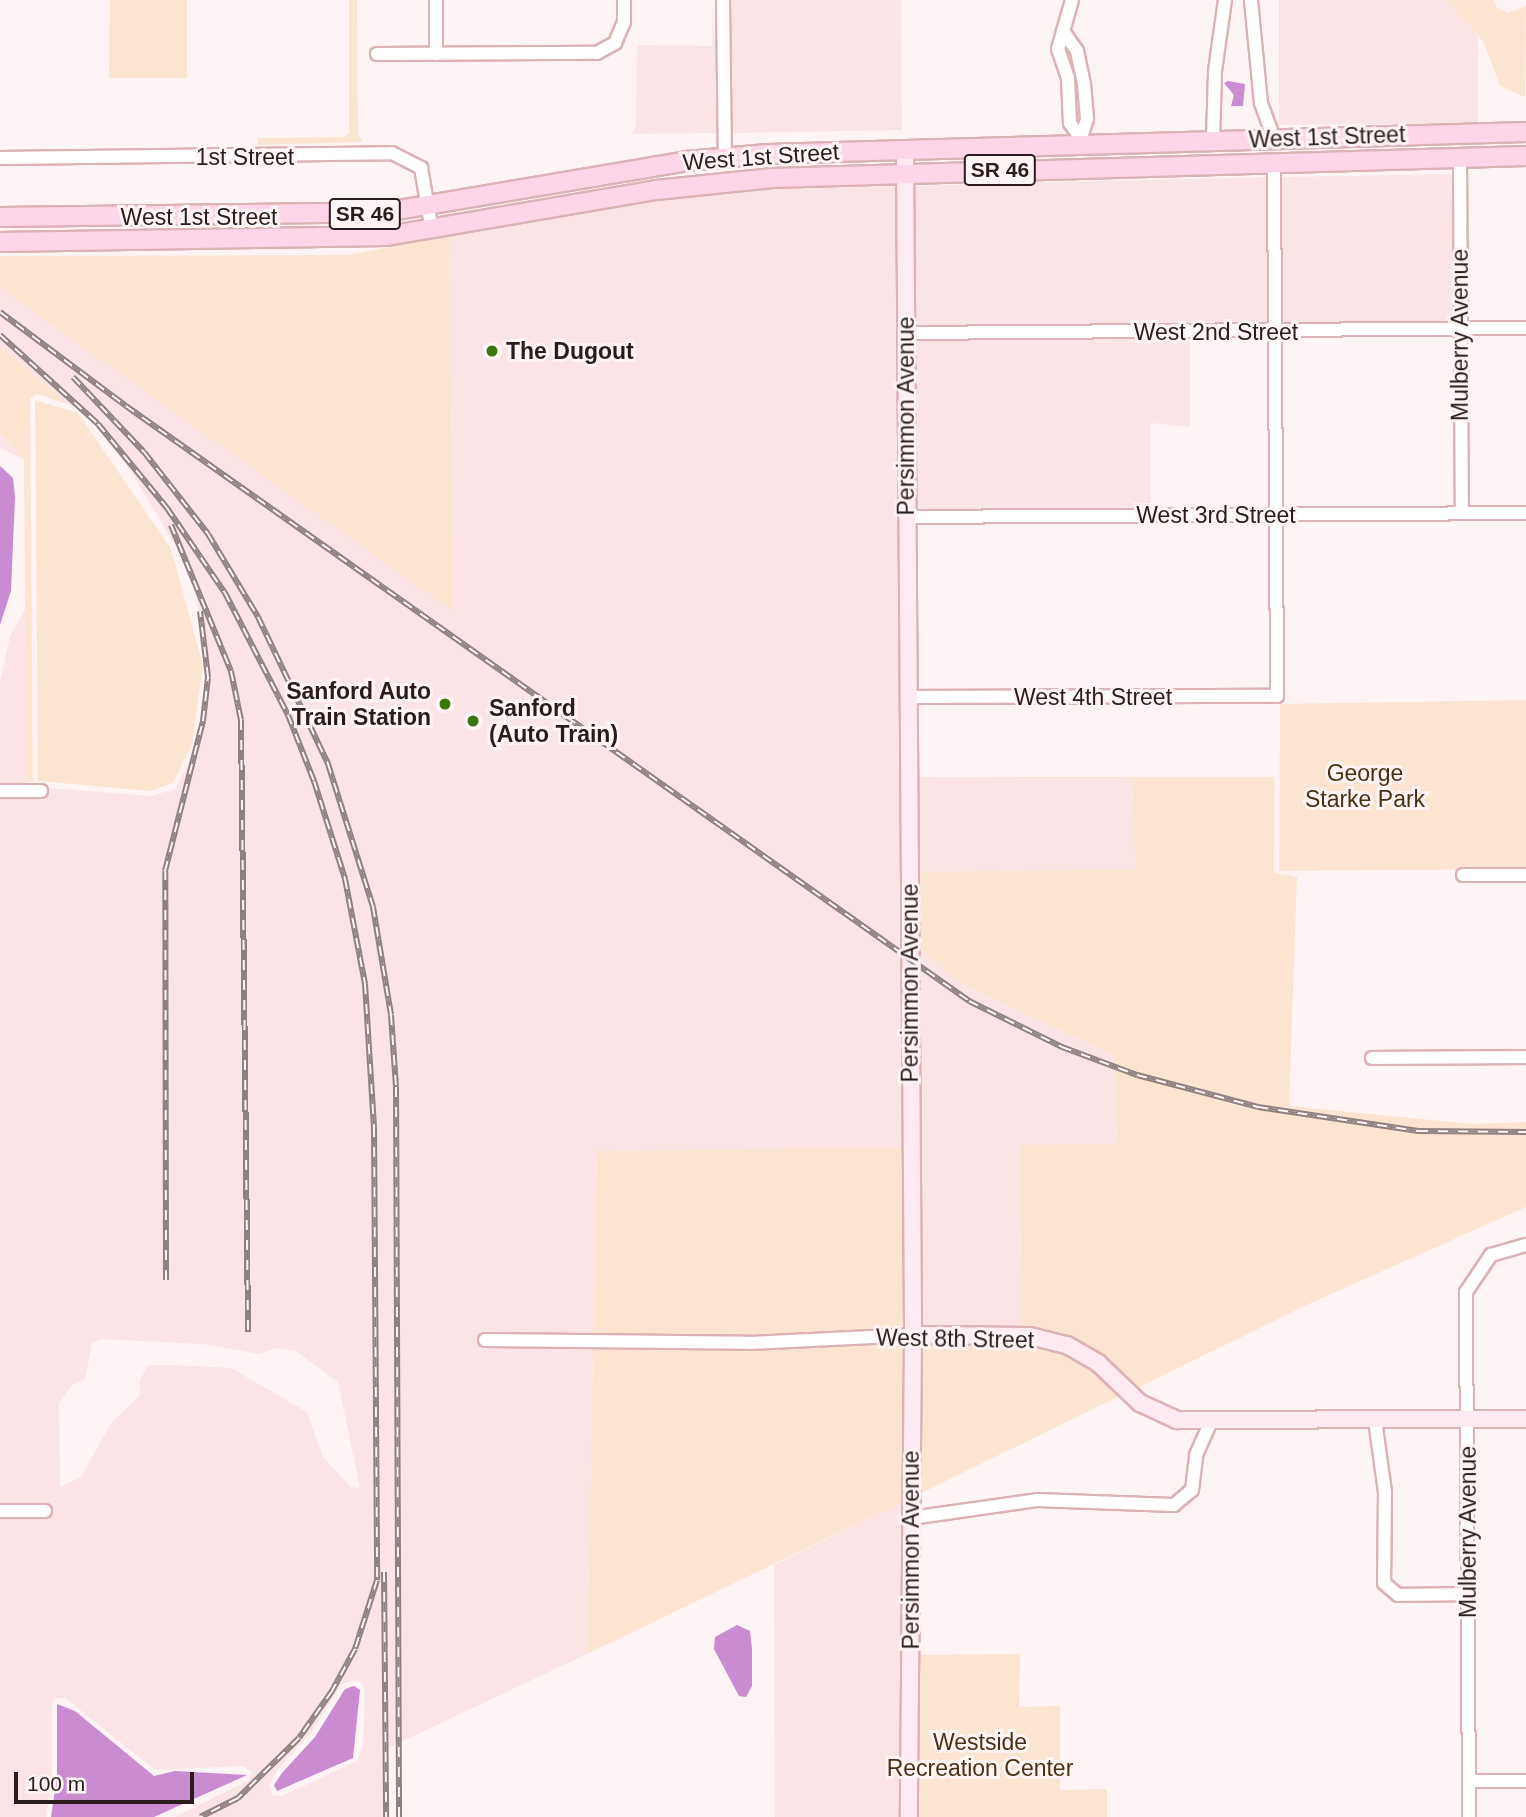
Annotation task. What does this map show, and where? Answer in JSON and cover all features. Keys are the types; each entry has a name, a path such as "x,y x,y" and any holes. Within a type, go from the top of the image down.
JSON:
{"main road":[{"name":"West 1st Street","path":"0,218 309,216 429,208 725,157 1079,140 1213,140 1526,132"},
{"path":"1274,162 1289,148 1317,146 1333,136"},
{"name":"West 1st Street","path":"0,242 298,240 432,231 692,185 905,173 1526,156"}],"street":[{"path":"436,0 436,54"},
{"path":"377,54 597,54 615,43 624,22 624,0"},
{"path":"723,0 725,157"},
{"path":"1072,0 1063,31 1077,51 1084,84 1087,120 1079,140"},
{"path":"1213,140 1215,71 1225,0"},
{"path":"1251,0 1261,103 1274,138"},
{"name":"Persimmon Avenue","path":"905,149 913,1335 909,1817"},
{"name":"1st Street","path":"0,159 392,153 421,168 432,231"},
{"name":"Mulberry Avenue","path":"1460,156 1462,513"},
{"path":"1274,162 1278,514"},
{"name":"West 2nd Street","path":"906,333 1526,328"},
{"name":"West 3rd Street","path":"907,517 1526,513"},
{"name":"West 4th Street","path":"908,697 1277,696 1278,514"},
{"path":"0,791 41,791"},
{"path":"1463,875 1526,875"},
{"path":"1372,1058 1526,1058"},
{"name":"Mulberry Avenue","path":"1469,1817 1466,1292 1491,1255 1526,1245"},
{"name":"West 8th Street","path":"485,1340 750,1343 913,1335 1030,1336 1067,1345 1098,1363 1150,1408 1177,1420 1526,1419"},
{"path":"1374,1420 1385,1492 1384,1583 1388,1591 1469,1594"},
{"path":"911,1518 1026,1501 1174,1505 1192,1490 1196,1455 1211,1421"},
{"path":"0,1510 45,1511"},
{"path":"1469,1781 1526,1781"}],"shaded area":[{"path":"713,0 719,133 631,134 636,125 637,45 712,46"},
{"path":"729,0 901,0 902,130 731,133"},
{"path":"1279,0 1446,0 1478,37 1478,123 1279,125"},
{"path":"1228,81 1245,84 1243,106 1231,106 1234,95 1224,83"},
{"path":"1454,174 1454,322 1282,325 1280,177"},
{"path":"1268,177 1270,325 912,326 911,186"},
{"path":"899,186 905,1147 597,1151 593,1335 479,1333 479,1347 593,1349 587,1654 386,1749 386,1817 175,1817 249,1780 251,1772 244,1766 155,1770 65,1698 56,1698 52,1704 52,1776 46,1817 0,1817 0,1517 51,1518 52,1505 0,1504 0,798 46,798 47,788 151,796 175,789 196,750 208,666 194,586 175,545 126,464 81,408 67,404 0,345 0,288 454,611 449,236 702,191","holes":["100,1339 202,1344 259,1354 276,1348 296,1351 338,1382 360,1488 351,1487 323,1457 307,1412 231,1368 173,1365 148,1365 140,1380 140,1395 111,1423 81,1477 60,1487 59,1403 72,1385 85,1379 92,1344","353,1680 362,1683 365,1691 363,1745 357,1761 282,1796 273,1795 269,1786 278,1769 311,1733 342,1684"]},
{"path":"1190,339 1190,427 1150,423 1150,508 913,510 912,340"},
{"path":"0,433 2,436 24,460 0,448"},
{"path":"0,466 13,478 15,497 11,591 0,625"},
{"path":"25,610 27,784 0,784 0,682 10,636"},
{"path":"915,777 1132,779 1135,869 915,872"},
{"path":"915,945 961,983 1114,1056 1117,1144 1019,1146 1022,1326 919,1328"},
{"path":"905,1501 903,1817 775,1817 774,1565"},
{"path":"737,1625 750,1631 752,1686 746,1697 739,1696 714,1649 715,1637"},
{"path":"354,1686 360,1690 353,1758 277,1791 274,1785 282,1773 315,1737 345,1689"},
{"path":"57,1704 75,1711 154,1776 175,1771 247,1775 154,1817 51,1817 57,1777"}],"green space":[{"path":"110,0 187,0 187,78 109,78"},
{"path":"349,0 357,0 358,135 363,142 258,145 258,138 344,137 349,133"},
{"path":"1446,0 1494,0 1497,8 1508,13 1526,6 1525,97 1500,86 1484,43"},
{"path":"449,236 454,612 0,288 0,256 347,255"},
{"path":"0,345 67,404 37,394 30,399 33,782 27,782 26,775 24,460 0,433"},
{"path":"35,400 78,413 171,549 203,665 192,744 173,783 150,791 38,781"},
{"name":"George Starke Park","path":"1526,700 1526,869 1279,871 1280,704"},
{"path":"915,777 1274,777 1274,873 1297,877 1289,1106 1472,1124 1526,1122 1526,1207 1311,1303 1135,1389 1102,1357 1069,1338 940,1328 1022,1326 1019,1145 1117,1144 1114,1056 961,983 915,945 915,872 1135,869 1132,779"},
{"path":"905,1147 907,1328 750,1336 593,1335 597,1151"},
{"path":"907,1342 905,1501 587,1654 593,1349 750,1350"},
{"path":"919,1342 1030,1343 1066,1352 1095,1369 1122,1395 917,1495"},
{"name":"Westside Recreation Center","path":"1020,1654 1019,1707 1060,1706 1060,1790 1107,1789 1107,1817 916,1817 918,1655"}],"railway":[{"path":"0,312 126,406 969,1001 1062,1047 1137,1075 1258,1107 1418,1131 1526,1132"},
{"path":"0,335 98,424 167,508 225,593 288,715 314,781 345,879 365,984 374,1127 377,1580 355,1649 332,1691 299,1738 238,1798 200,1817"},
{"path":"73,377 144,452 208,534 258,617 328,764 373,907 391,1015 396,1087 399,1817"},
{"path":"171,525 231,671 241,720 248,1332"},
{"path":"166,1280 165,871 203,721 208,677 200,611"},
{"path":"384,1572 386,1817"}],"place":[{"name":"The Dugout","path":"492,351"},
{"name":"Sanford Auto Train Station","path":"445,704"},
{"name":"Sanford (Auto Train)","path":"473,721"}]}
